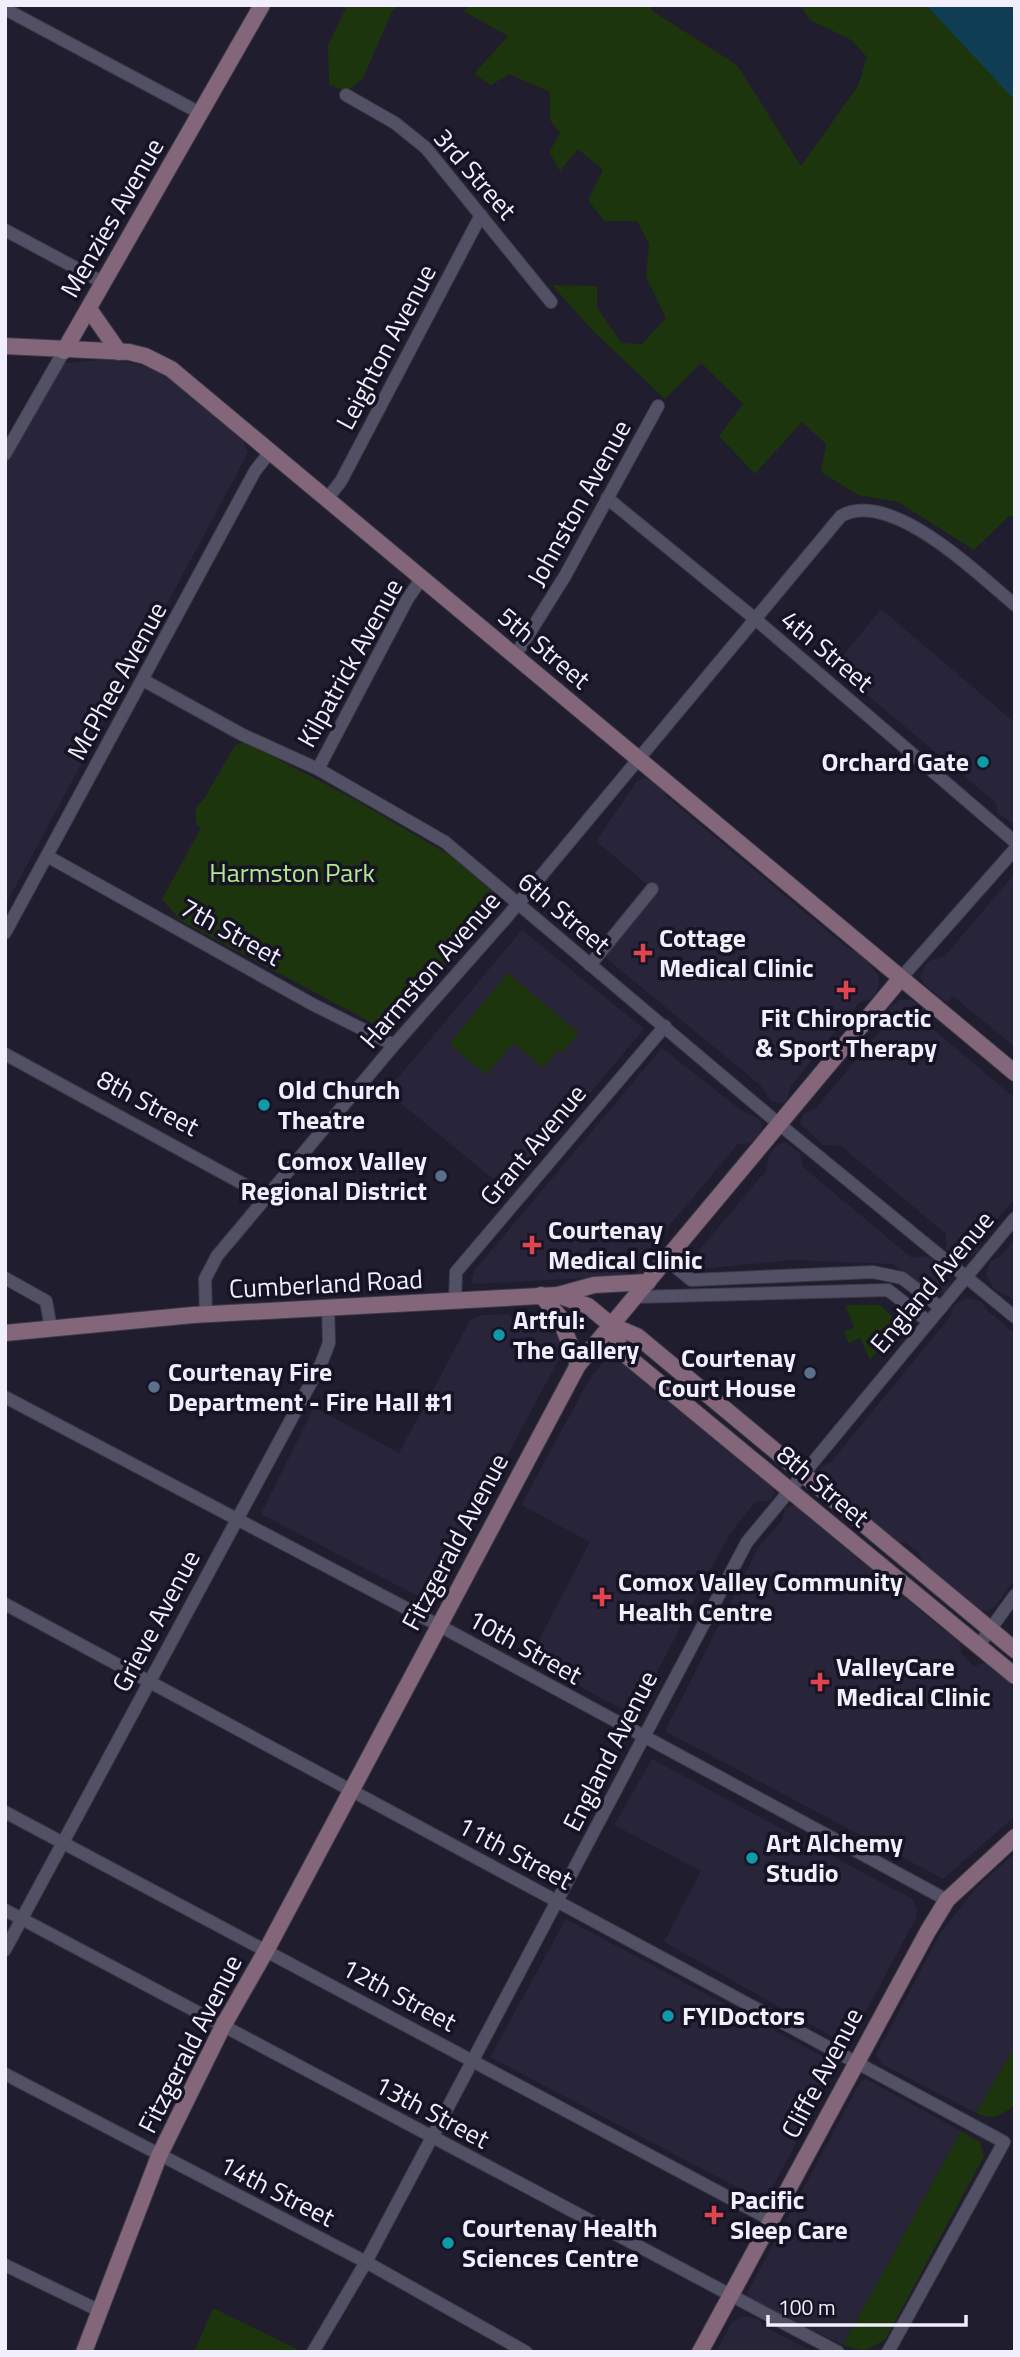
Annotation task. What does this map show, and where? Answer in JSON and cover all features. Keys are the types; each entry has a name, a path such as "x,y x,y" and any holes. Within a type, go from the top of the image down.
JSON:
{"street":[{"name":"Menzies Avenue","path":"5,454 262,5"},
{"path":"5,9 200,113"},
{"name":"3rd Street","path":"346,95 396,123 426,148 551,302"},
{"name":"Leighton Avenue","path":"327,499 341,481 481,215"},
{"path":"5,230 104,283"},
{"path":"89,309 119,352"},
{"name":"5th Street","path":"5,346 119,352 145,356 171,369 1015,1073"},
{"name":"Johnston Avenue","path":"515,656 559,586 658,406"},
{"name":"McPhee Avenue","path":"5,933 255,471 270,452"},
{"name":"4th Street","path":"607,498 754,618 1015,842"},
{"name":"Harmston Avenue","path":"206,1315 205,1279 211,1265 394,1045 518,904 841,516 855,510 888,516 926,533 1015,605"},
{"name":"Kilpatrick Avenue","path":"318,769 408,598 422,579"},
{"name":"6th Street","path":"143,680 241,734 318,769 444,842 779,1124 1015,1317"},
{"name":"Fitzgerald Avenue","path":"84,2352 159,2156 223,2026 267,1949 578,1365 901,978 1015,849"},
{"name":"7th Street","path":"47,856 394,1045"},
{"path":"590,965 652,889"},
{"name":"Grant Avenue","path":"455,1301 456,1272 665,1026"},
{"name":"8th Street","path":"5,1054 267,1197"},
{"name":"England Avenue","path":"313,2352 366,2262 471,2058 643,1738 709,1607 747,1542 1015,1218"},
{"path":"665,1258 691,1280 873,1272 902,1278 941,1308"},
{"path":"5,1278 46,1301 51,1328"},
{"name":"Cumberland Road","path":"5,1333 206,1315 558,1295 594,1285 648,1282"},
{"path":"636,1297 888,1290 929,1322"},
{"path":"541,1295 559,1316 578,1365"},
{"name":"8th Street","path":"558,1295 588,1306 611,1325 637,1336 800,1475 1015,1650"},
{"name":"Grieve Avenue","path":"5,1950 326,1355 330,1336 328,1309"},
{"name":"8th Street","path":"611,1325 622,1352 1015,1676"},
{"name":"10th Street","path":"5,1396 438,1625 947,1900"},
{"path":"979,1644 1015,1595"},
{"name":"11th Street","path":"5,1604 717,1990 856,2061 1004,2142 888,2352"},
{"name":"12th Street","path":"5,1811 771,2220"},
{"name":"Cliffe Avenue","path":"699,2352 856,2061 947,1900 1015,1837"},
{"name":"13th Street","path":"5,1910 838,2352"},
{"name":"14th Street","path":"5,2074 366,2262 526,2352"},
{"path":"5,2265 100,2312"}],"shaded area":[{"path":"116,359 155,369 171,379 242,438 248,453 5,906 5,462 64,363"},
{"path":"881,609 1015,723 1015,825 998,813 995,802 834,667"},
{"path":"645,778 661,786 667,797 845,946 870,960 868,963 878,975 879,985 874,997 859,1003 790,1087 788,1098 782,1104 771,1101 760,1085 600,953 652,889 596,841 637,781"},
{"path":"1015,873 1015,1047 953,996 947,1003 924,984 920,976 929,961 945,956"},
{"path":"522,930 644,1029 508,1191 376,1083 397,1079"},
{"path":"899,1000 911,1000 924,1009 923,1021 1015,1098 1015,1198 982,1237 979,1251 969,1257 951,1253 946,1248 946,1234 841,1146 823,1145 800,1123 803,1114 816,1108 884,1026 886,1011"},
{"path":"662,1048 741,1110 758,1118 762,1126 759,1136 750,1143 738,1144 627,1276 476,1284 471,1282 474,1271"},
{"path":"785,1142 800,1153 803,1167 912,1258 928,1256 943,1270 949,1285 946,1291 938,1295 930,1292 893,1264 792,1260 693,1270 695,1275 692,1274 685,1262 690,1261 766,1171 769,1155 777,1145"},
{"path":"1015,1239 1015,1300 994,1289 986,1275 990,1262 1002,1255"},
{"path":"966,1298 981,1301 988,1311 1015,1334 1015,1580 994,1607 987,1611 980,1610 923,1564 920,1554 906,1543 897,1542 817,1476 820,1467 831,1462 950,1317 954,1305"},
{"path":"534,1312 553,1320 563,1339 561,1355 429,1602 261,1514 314,1407 399,1453 471,1319 483,1315 509,1314 512,1317"},
{"path":"612,1359 620,1362 759,1477 769,1480 775,1492 771,1500 755,1502 729,1535 636,1712 631,1714 533,1661 531,1655 590,1542 521,1505 589,1380 603,1362"},
{"path":"792,1505 804,1508 808,1517 945,1631 960,1639 961,1653 973,1666 989,1662 1015,1689 1015,1816 943,1879 665,1731 758,1548 782,1520 785,1508"},
{"path":"652,1759 912,1899 917,1910 915,1920 857,2028 850,2034 833,2037 664,1942 701,1871 614,1825"},
{"path":"1013,1855 1015,2045 976,2113 882,2064 876,2055 940,1934 976,1888"},
{"path":"566,1919 837,2064 765,2202 490,2057"},
{"path":"866,2079 961,2131 843,2345 750,2299 747,2293 861,2081"},
{"path":"744,2316 758,2319 763,2326 814,2352 716,2352 732,2322"}],"green space":[{"path":"344,5 399,5 392,12 363,78 348,91 329,85 328,45 346,8"},
{"path":"470,5 653,5 651,10 737,65 801,166 858,86 867,57 851,40 810,20 800,5 926,5 1015,99 1015,517 1009,516 974,550 898,502 858,495 821,472 826,444 802,422 755,474 719,436 743,404 701,363 665,399 592,330 552,285 597,286 597,307 621,343 642,344 666,318 646,277 649,244 637,221 604,221 588,200 603,170 578,149 560,171 549,152 560,133 550,120 550,92 509,74 491,85 474,74 508,36 463,11"},
{"name":"Harmston Park","path":"245,742 352,798 451,856 496,895 493,908 399,1021 384,1027 374,1024 181,921 162,899 201,828 196,823 196,807 204,799 235,745"},
{"path":"508,973 579,1033 562,1053 558,1050 543,1068 513,1043 486,1075 449,1044"},
{"path":"845,1305 880,1305 901,1325 870,1360 860,1338 849,1343 844,1332 854,1327"},
{"path":"1015,2045 1015,2105 997,2116 988,2117 976,2113"},
{"path":"961,2131 980,2142 984,2156 885,2340 864,2351 843,2345"},
{"path":"213,2308 299,2350 194,2352"}],"water":[{"path":"926,5 1015,5 1015,99 1010,95"}],"place":[{"name":"Orchard Gate","path":"983,762"},
{"name":"Cottage Medical Clinic","path":"643,953"},
{"name":"Fit Chiropractic & Sport Therapy","path":"846,990"},
{"name":"Old Church Theatre","path":"264,1105"},
{"name":"Comox Valley Regional District","path":"441,1176"},
{"name":"Courtenay Medical Clinic","path":"532,1245"},
{"name":"Artful: The Gallery","path":"499,1335"},
{"name":"Courtenay Court House","path":"810,1373"},
{"name":"Courtenay Fire Department - Fire Hall #1","path":"154,1387"},
{"name":"Comox Valley Community Health Centre","path":"602,1597"},
{"name":"ValleyCare Medical Clinic","path":"820,1682"},
{"name":"Art Alchemy Studio","path":"752,1858"},
{"name":"FYIDoctors","path":"668,2016"},
{"name":"Pacific Sleep Care","path":"714,2215"},
{"name":"Courtenay Health Sciences Centre","path":"448,2243"}]}
